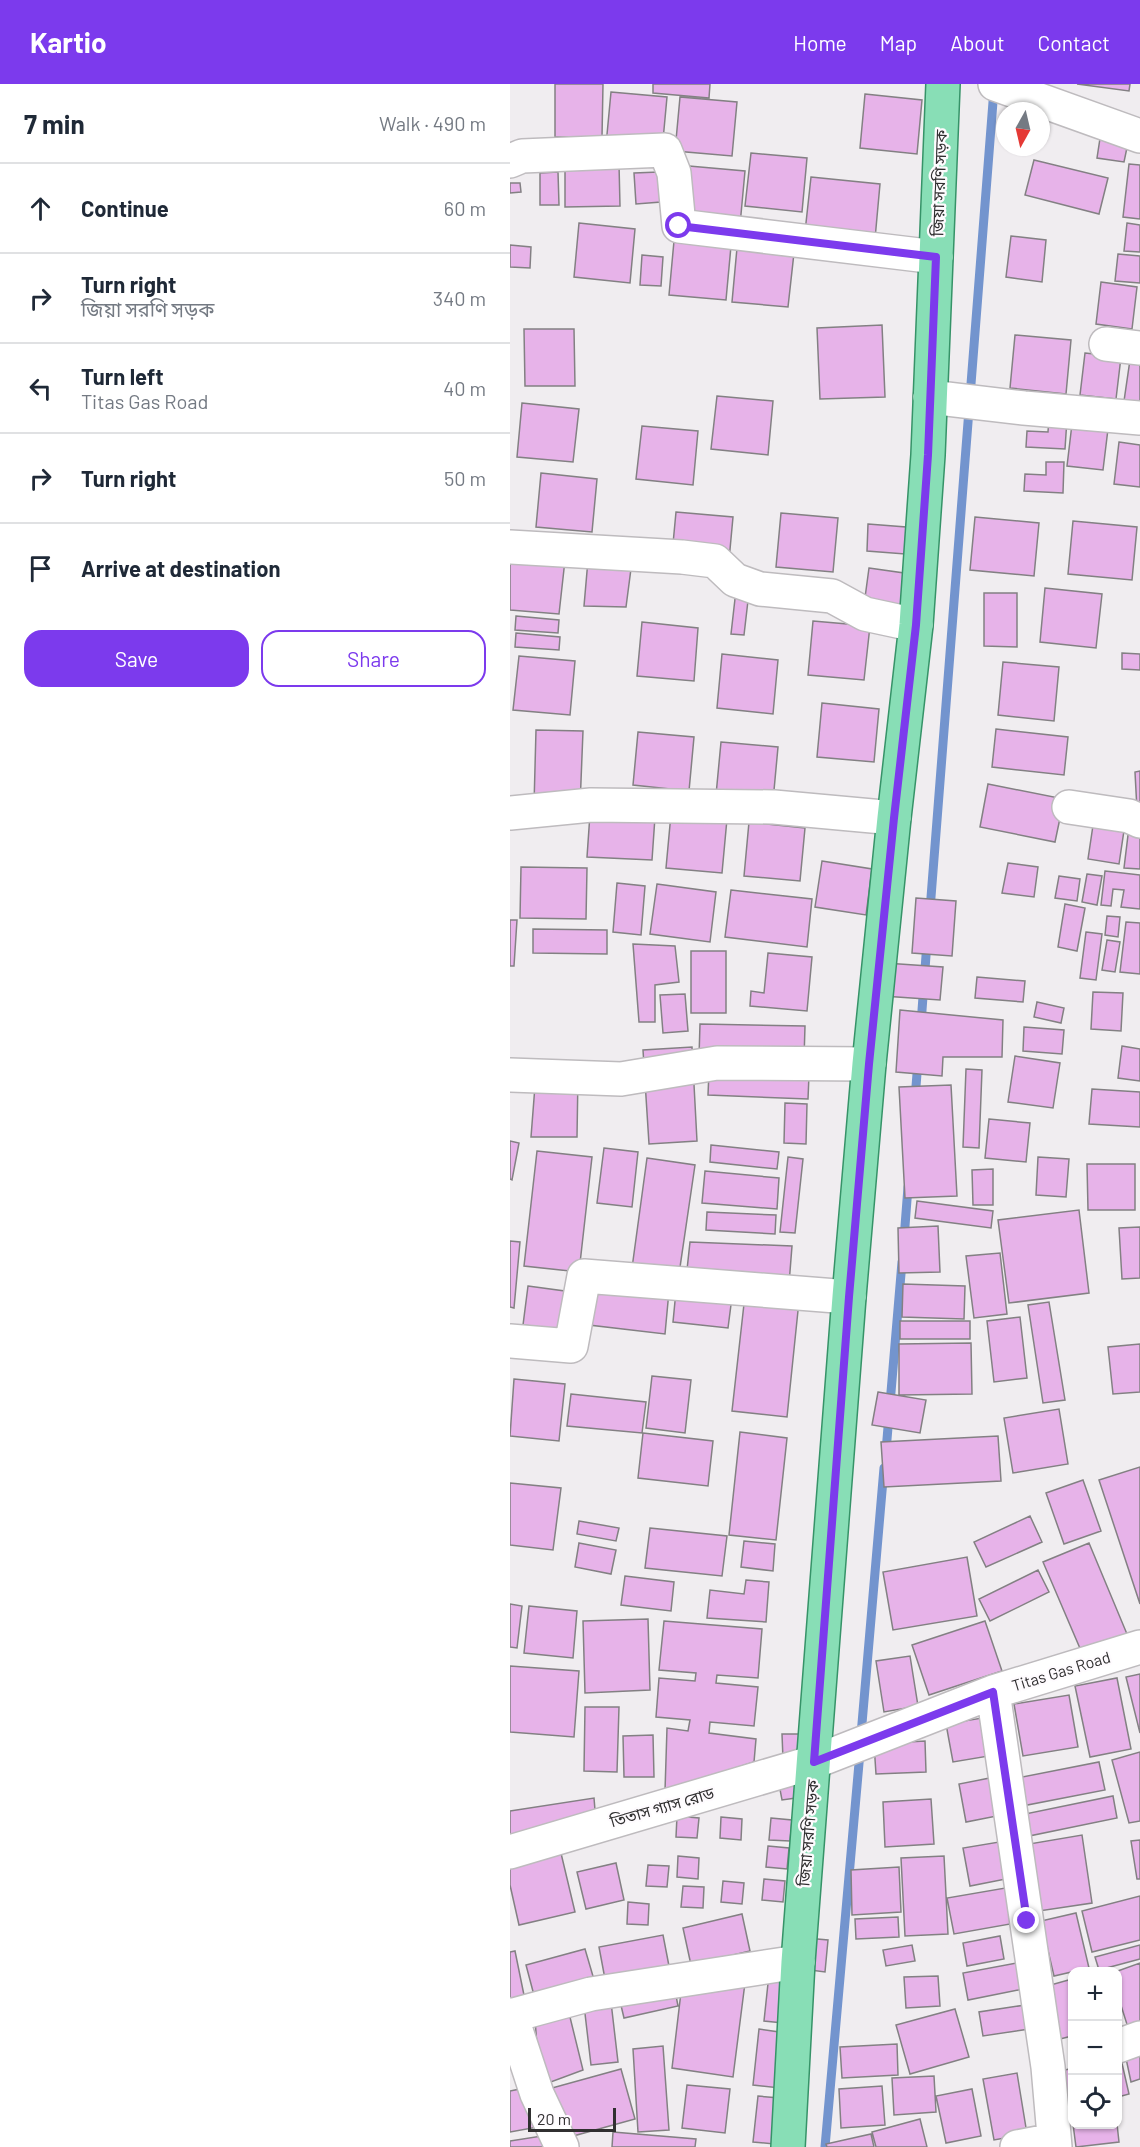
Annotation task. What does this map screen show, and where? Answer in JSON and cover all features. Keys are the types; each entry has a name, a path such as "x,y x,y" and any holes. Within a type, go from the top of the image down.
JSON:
{"main road":[{"name":"জিয়া সরণি সড়ক","path":"788,2147 798,1962 849,1297 869,1064 916,625 930,397 943,84"}],"street":[{"path":"996,84 1140,136"},
{"path":"510,161 522,156 665,150 674,173 679,226 936,257"},
{"path":"1106,344 1140,348"},
{"path":"930,397 1140,418"},
{"path":"510,547 715,561 735,580 760,589 832,596 864,614 916,625"},
{"path":"510,813 591,805 774,807 894,818"},
{"path":"1070,807 1129,816 1140,821"},
{"path":"510,1075 621,1079 717,1063 869,1064"},
{"path":"510,1341 571,1346 584,1276 849,1297"},
{"name":"Titas Gas Road","path":"814,1762 993,1692 1140,1647"},
{"path":"993,1692 1060,2064 1054,2144 1017,2147"},
{"name":"তিতাস গ্যাস রোড","path":"510,1852 814,1762"},
{"path":"562,2147 537,2094 511,2015 591,1994 798,1962"},
{"path":"1122,2045 1140,2038"}],"building":[{"path":"555,84 603,84 602,137 555,137"},
{"path":"653,84 710,84 709,98 653,93"},
{"path":"1077,84 1130,84 1129,91"},
{"path":"611,92 667,97 662,151 606,145"},
{"path":"865,94 922,100 917,154 860,148"},
{"path":"680,97 737,102 732,156 675,151"},
{"path":"1101,132 1129,138 1124,162 1097,158"},
{"path":"751,153 807,158 802,212 745,206"},
{"path":"1034,160 1108,178 1099,214 1025,195"},
{"path":"619,164 620,206 565,207 565,165"},
{"path":"1129,164 1140,165 1140,219 1123,217"},
{"path":"689,166 745,171 740,225 684,220"},
{"path":"558,172 559,205 540,205 540,173"},
{"path":"659,172 661,202 636,204 634,173"},
{"path":"811,177 880,184 875,239 805,232"},
{"path":"510,183 520,183 521,192 510,193"},
{"path":"579,223 635,229 630,283 574,277"},
{"path":"1127,223 1140,225 1140,252 1124,251"},
{"path":"1011,236 1046,240 1042,282 1006,277"},
{"path":"674,241 731,246 726,300 669,295"},
{"path":"510,245 531,247 530,268 510,267"},
{"path":"737,248 794,253 788,307 732,302"},
{"path":"1118,254 1140,256 1140,283 1115,281"},
{"path":"642,255 663,257 661,286 640,285"},
{"path":"1101,282 1137,287 1132,329 1096,324"},
{"path":"882,325 885,397 820,399 817,328"},
{"path":"524,329 574,329 575,386 525,386"},
{"path":"1015,335 1071,340 1066,394 1010,388"},
{"path":"1085,353 1121,357 1116,399 1080,395"},
{"path":"1131,353 1140,354 1140,411 1123,408"},
{"path":"717,396 773,401 768,455 711,449"},
{"path":"522,403 579,409 573,462 517,457"},
{"path":"1049,418 1067,419 1065,449 1026,447 1027,431 1048,432"},
{"path":"1072,424 1108,429 1103,470 1067,466"},
{"path":"642,426 698,431 693,485 636,479"},
{"path":"1119,442 1140,445 1140,487 1114,484"},
{"path":"1046,462 1064,462 1063,493 1024,491 1025,474 1046,475"},
{"path":"541,473 597,479 592,532 536,527"},
{"path":"676,512 733,517 728,571 671,565"},
{"path":"781,513 838,518 833,572 776,567"},
{"path":"975,517 1039,523 1034,576 970,570"},
{"path":"1073,521 1137,527 1132,580 1068,574"},
{"path":"868,524 906,527 905,554 867,551"},
{"path":"510,555 565,560 559,614 510,610"},
{"path":"588,560 632,561 626,607 584,606"},
{"path":"869,568 911,574 906,611 864,605"},
{"path":"1045,588 1102,594 1096,648 1040,642"},
{"path":"736,590 749,592 744,635 731,634"},
{"path":"984,593 1017,593 1017,647 984,646"},
{"path":"516,616 559,620 558,633 515,630"},
{"path":"813,621 870,626 864,680 808,675"},
{"path":"642,622 698,628 694,681 637,676"},
{"path":"516,633 560,637 559,650 515,647"},
{"path":"1122,653 1140,654 1140,670 1122,669"},
{"path":"722,654 778,660 773,714 717,708"},
{"path":"519,656 575,661 570,715 513,710"},
{"path":"1003,662 1059,667 1054,721 998,715"},
{"path":"822,703 879,709 874,762 817,757"},
{"path":"996,729 1068,737 1064,775 992,767"},
{"path":"536,730 583,731 580,806 534,805"},
{"path":"638,732 694,737 689,791 633,785"},
{"path":"721,742 778,747 773,801 716,795"},
{"path":"1140,771 1140,810 1137,810 1135,772"},
{"path":"988,784 1064,799 1055,842 980,827"},
{"path":"1095,812 1126,817 1119,864 1088,859"},
{"path":"590,814 655,817 652,860 587,857"},
{"path":"671,814 727,819 722,873 666,868"},
{"path":"749,822 805,828 800,881 744,876"},
{"path":"1129,827 1140,829 1140,869 1124,868"},
{"path":"822,861 872,869 866,915 815,907"},
{"path":"1008,863 1038,867 1034,897 1002,893"},
{"path":"521,867 587,868 586,919 520,918"},
{"path":"1105,871 1140,875 1140,909 1121,907 1124,890 1113,889 1111,906 1101,905"},
{"path":"1087,874 1102,876 1097,905 1082,902"},
{"path":"1059,876 1080,879 1077,901 1055,898"},
{"path":"617,883 645,886 641,935 613,932"},
{"path":"657,884 716,892 710,942 650,934"},
{"path":"731,890 812,899 807,947 725,937"},
{"path":"916,898 956,901 952,956 912,953"},
{"path":"1065,904 1085,908 1077,951 1058,947"},
{"path":"1107,916 1120,917 1118,937 1105,935"},
{"path":"510,920 517,920 514,966 510,966"},
{"path":"1126,922 1140,923 1140,974 1120,972"},
{"path":"533,929 607,930 607,954 533,953"},
{"path":"1086,932 1102,934 1096,980 1080,978"},
{"path":"1107,940 1120,942 1115,972 1102,970"},
{"path":"633,944 675,946 679,982 655,985 655,1022 639,1022"},
{"path":"691,951 726,951 726,1013 691,1013"},
{"path":"768,953 812,957 807,1011 750,1006 751,991 764,993"},
{"path":"885,963 943,967 940,1000 883,996"},
{"path":"977,977 1025,981 1023,1002 975,998"},
{"path":"1093,992 1123,993 1121,1031 1091,1029"},
{"path":"685,994 688,1031 663,1033 660,995"},
{"path":"1037,1002 1064,1008 1061,1023 1034,1017"},
{"path":"900,1010 1003,1020 1002,1057 943,1057 942,1076 896,1072"},
{"path":"700,1024 805,1026 804,1059 699,1057"},
{"path":"1024,1027 1064,1030 1062,1054 1023,1051"},
{"path":"1122,1046 1140,1049 1140,1081 1118,1078"},
{"path":"692,1047 697,1141 649,1144 643,1050"},
{"path":"1015,1056 1060,1063 1053,1108 1008,1102"},
{"path":"966,1069 982,1070 979,1148 963,1147"},
{"path":"709,1071 809,1075 808,1099 708,1095"},
{"path":"536,1073 578,1075 577,1137 531,1137"},
{"path":"951,1085 957,1196 905,1198 899,1087"},
{"path":"1092,1089 1140,1092 1140,1127 1089,1124"},
{"path":"785,1103 807,1104 806,1144 784,1143"},
{"path":"989,1119 1030,1123 1026,1162 985,1158"},
{"path":"510,1141 519,1143 512,1180 510,1179"},
{"path":"711,1145 779,1152 777,1169 710,1162"},
{"path":"604,1148 638,1152 632,1207 597,1203"},
{"path":"537,1151 592,1157 579,1272 524,1266"},
{"path":"788,1157 803,1159 795,1233 780,1232"},
{"path":"1038,1157 1069,1159 1066,1197 1036,1195"},
{"path":"647,1158 695,1165 679,1274 632,1268"},
{"path":"1087,1164 1135,1164 1135,1210 1088,1210"},
{"path":"993,1169 993,1205 973,1205 972,1170"},
{"path":"705,1171 779,1178 777,1209 702,1203"},
{"path":"917,1201 993,1211 991,1228 915,1218"},
{"path":"1079,1210 1089,1293 1009,1303 998,1220"},
{"path":"707,1212 776,1215 775,1234 706,1230"},
{"path":"938,1226 940,1272 899,1273 898,1228"},
{"path":"1140,1227 1140,1278 1122,1279 1119,1228"},
{"path":"510,1241 520,1242 514,1308 510,1307"},
{"path":"690,1242 792,1246 789,1284 686,1279"},
{"path":"1000,1253 1007,1314 974,1318 966,1256"},
{"path":"594,1282 669,1291 665,1334 589,1325"},
{"path":"903,1284 965,1286 964,1319 902,1317"},
{"path":"528,1286 572,1292 568,1330 523,1325"},
{"path":"676,1291 732,1297 728,1328 673,1322"},
{"path":"745,1295 799,1301 787,1417 732,1411"},
{"path":"1049,1302 1065,1400 1043,1403 1028,1305"},
{"path":"1020,1317 1027,1378 994,1382 987,1321"},
{"path":"900,1321 970,1321 970,1339 900,1339"},
{"path":"971,1343 972,1394 899,1395 899,1344"},
{"path":"1140,1344 1140,1392 1113,1394 1108,1347"},
{"path":"652,1376 691,1380 685,1433 646,1428"},
{"path":"514,1379 565,1384 559,1441 510,1436"},
{"path":"878,1392 926,1400 920,1433 872,1425"},
{"path":"571,1394 646,1402 642,1433 567,1426"},
{"path":"1059,1409 1068,1464 1013,1473 1004,1418"},
{"path":"740,1432 787,1438 776,1540 729,1535"},
{"path":"643,1433 713,1441 708,1486 638,1478"},
{"path":"998,1436 1001,1481 884,1487 881,1442"},
{"path":"1140,1467 1140,1604 1099,1480"},
{"path":"1083,1480 1101,1531 1064,1544 1046,1493"},
{"path":"510,1483 561,1488 553,1550 510,1545"},
{"path":"1030,1516 1042,1542 986,1567 974,1542"},
{"path":"579,1521 619,1528 616,1541 577,1534"},
{"path":"650,1528 727,1536 722,1576 645,1568"},
{"path":"744,1541 775,1544 773,1571 741,1567"},
{"path":"579,1543 616,1550 611,1574 575,1567"},
{"path":"1089,1543 1127,1634 1082,1653 1043,1562"},
{"path":"967,1557 977,1616 893,1630 883,1572"},
{"path":"1038,1570 1049,1592 990,1621 979,1599"},
{"path":"625,1576 674,1582 671,1611 621,1605"},
{"path":"746,1580 769,1582 766,1622 707,1618 710,1590 744,1594"},
{"path":"510,1604 522,1606 517,1648 510,1647"},
{"path":"529,1606 577,1611 573,1658 524,1653"},
{"path":"648,1619 650,1690 585,1693 583,1621"},
{"path":"664,1621 762,1629 758,1678 717,1675 716,1683 758,1687 754,1726 710,1722 709,1733 756,1739 754,1762 665,1791 667,1728 688,1731 690,1720 656,1717 659,1678 695,1681 696,1673 659,1670"},
{"path":"985,1621 1002,1671 929,1695 912,1645"},
{"path":"910,1656 918,1706 884,1712 876,1661"},
{"path":"510,1666 579,1671 574,1737 510,1732"},
{"path":"1140,1674 1140,1733 1126,1677"},
{"path":"1117,1678 1131,1749 1090,1757 1075,1686"},
{"path":"1069,1695 1078,1747 1023,1756 1014,1704"},
{"path":"585,1707 619,1707 617,1772 584,1771"},
{"path":"982,1718 989,1756 953,1762 946,1724"},
{"path":"782,1734 809,1734 810,1759 783,1759"},
{"path":"653,1735 654,1777 624,1777 623,1736"},
{"path":"925,1741 926,1772 876,1774 874,1744"},
{"path":"1140,1752 1140,1821 1129,1823 1112,1760"},
{"path":"1099,1762 1105,1790 1022,1806 1017,1778"},
{"path":"799,1776 803,1797 782,1800 778,1779"},
{"path":"995,1777 1002,1815 966,1822 959,1784"},
{"path":"1113,1796 1117,1818 1029,1836 1025,1814"},
{"path":"594,1798 595,1810 510,1837 510,1811"},
{"path":"931,1799 934,1844 885,1847 883,1802"},
{"path":"677,1816 699,1818 697,1838 676,1837"},
{"path":"721,1817 742,1819 741,1840 720,1838"},
{"path":"771,1818 792,1820 790,1841 769,1840"},
{"path":"1082,1835 1092,1903 1039,1911 1029,1844"},
{"path":"1140,1840 1140,1879 1137,1879 1131,1841"},
{"path":"999,1842 1006,1879 970,1886 963,1848"},
{"path":"768,1846 789,1848 787,1869 766,1867"},
{"path":"560,1849 575,1912 519,1925 510,1885 510,1860"},
{"path":"678,1856 699,1858 698,1879 677,1877"},
{"path":"944,1856 948,1934 905,1936 901,1858"},
{"path":"616,1863 624,1900 586,1909 577,1872"},
{"path":"648,1865 669,1866 667,1887 646,1886"},
{"path":"899,1867 901,1912 852,1915 851,1870"},
{"path":"764,1879 785,1881 783,1902 762,1900"},
{"path":"723,1881 744,1883 742,1904 721,1902"},
{"path":"683,1886 704,1887 703,1908 681,1907"},
{"path":"1011,1887 1016,1923 954,1934 947,1898"},
{"path":"1140,1896 1140,1940 1092,1952 1082,1911"},
{"path":"628,1902 649,1904 648,1925 627,1924"},
{"path":"1076,1913 1089,1967 1068,1967 1068,1973 1054,1976 1041,1921"},
{"path":"742,1914 750,1951 691,1965 683,1928"},
{"path":"898,1917 899,1937 856,1939 855,1919"},
{"path":"663,1935 669,1966 605,1979 599,1947"},
{"path":"1000,1936 1004,1959 967,1966 963,1943"},
{"path":"806,1938 828,1940 825,1972 803,1969"},
{"path":"912,1945 915,1961 886,1966 883,1950"},
{"path":"1140,1945 1140,1959 1110,1967 1098,1967 1095,1957"},
{"path":"585,1949 595,1983 535,1999 526,1965"},
{"path":"515,1951 525,2000 510,2003 510,1952"},
{"path":"1022,1962 1028,1988 968,2000 963,1973"},
{"path":"1140,1963 1140,2035 1131,2037 1122,2009 1122,1969"},
{"path":"769,1974 788,1976 783,2023 764,2021"},
{"path":"746,1975 733,2077 672,2068 682,1984"},
{"path":"938,1976 940,2006 906,2008 904,1977"},
{"path":"1068,1980 1068,2037 1060,2039 1047,1986"},
{"path":"674,1985 678,2006 624,2018 619,1997"},
{"path":"611,2002 618,2062 591,2065 584,2005"},
{"path":"1025,2005 1029,2029 983,2036 979,2012"},
{"path":"568,2009 583,2070 540,2086 535,2019"},
{"path":"955,2009 969,2057 910,2074 896,2025"},
{"path":"759,2029 786,2033 780,2088 753,2085"},
{"path":"1140,2043 1140,2079 1131,2082 1124,2049"},
{"path":"897,2044 898,2075 842,2078 840,2047"},
{"path":"663,2046 669,2130 638,2132 633,2049"},
{"path":"1122,2063 1129,2094 1122,2096"},
{"path":"621,2069 635,2119 566,2138 552,2088"},
{"path":"1068,2069 1068,2098 1062,2071"},
{"path":"1017,2073 1027,2134 994,2140 983,2079"},
{"path":"934,2076 936,2112 894,2115 892,2078"},
{"path":"687,2085 730,2089 725,2133 682,2128"},
{"path":"882,2086 885,2125 841,2128 839,2089"},
{"path":"530,2087 538,2127 510,2132 510,2091"},
{"path":"972,2089 981,2136 946,2143 936,2096"},
{"path":"758,2096 779,2098 774,2144 753,2142"},
{"path":"920,2119 927,2147 876,2147 872,2132"},
{"path":"1074,2129 1118,2129 1119,2142 1076,2147"},
{"path":"613,2132 696,2139 695,2147 612,2147"},
{"path":"871,2134 874,2147 827,2147 826,2144"},
{"path":"548,2135 550,2147 510,2147 510,2141"}],"waterway":[{"path":"930,910 994,89"},
{"path":"921,1024 927,942"},
{"path":"915,1099 918,1061"},
{"path":"904,1239 908,1187"},
{"path":"886,1451 902,1262"},
{"path":"861,1735 884,1468"},
{"path":"825,2147 860,1752"}],"route":[{"path":"679,226 936,257 928,455 916,625 869,1064 814,1762 993,1692 1027,1921"}]}
